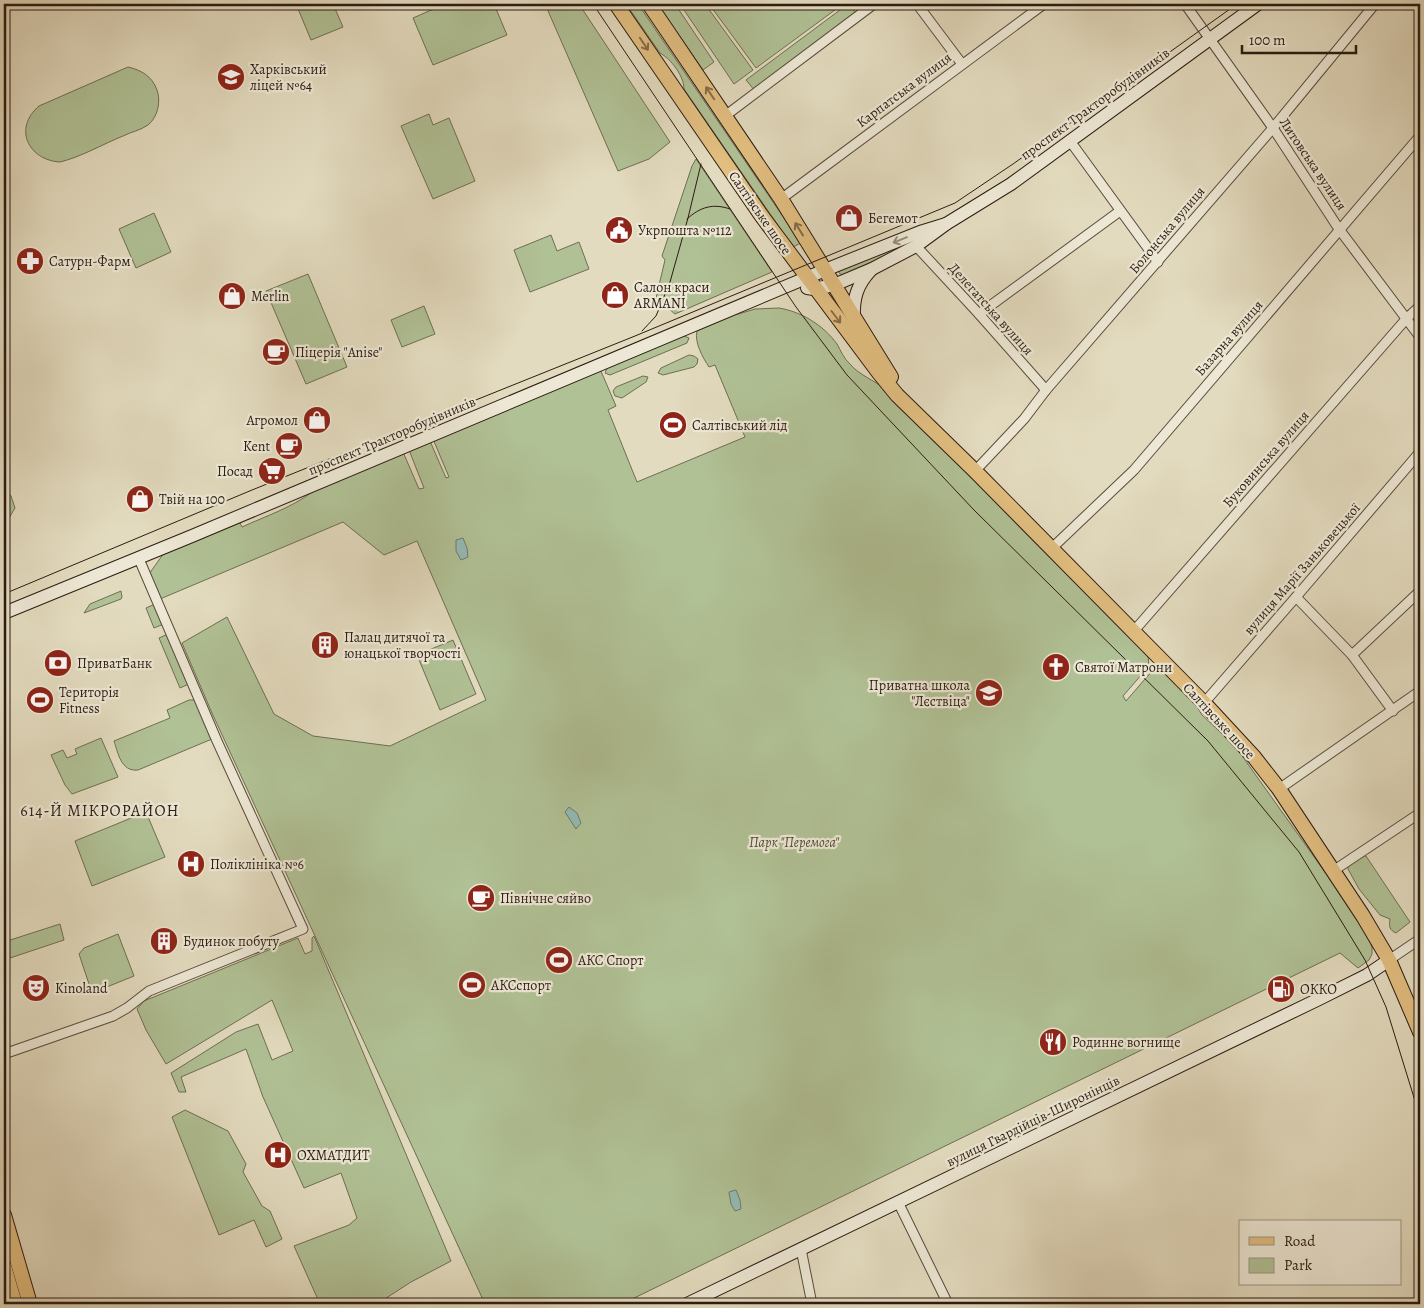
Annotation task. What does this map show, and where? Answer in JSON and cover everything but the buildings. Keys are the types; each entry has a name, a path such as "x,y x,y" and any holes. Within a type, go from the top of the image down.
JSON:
{"main road":[{"name":"Салтівське шосе","path":"616,4 761,215 878,374 1204,702 1254,757 1279,789 1334,871 1389,960 1420,1032"},
{"name":"Салтівське шосе","path":"649,4 781,199 892,378 916,412"},
{"name":"проспект Тракторобудівників","path":"4,613 139,559 791,285 834,285 872,269 916,246 946,224 1011,184 1258,4"},
{"name":"проспект Тракторобудівників","path":"810,284 825,270 920,232 946,224"},
{"path":"854,318 856,291 862,279 872,269"},
{"name":"вулиця Гвардійців-Широнінців","path":"687,1304 1368,975 1389,960"},
{"path":"4,1215 30,1304"},
{"path":"4,1266 15,1304"}],"street":[{"path":"725,116 874,4"},
{"path":"917,4 962,64"},
{"name":"Карпатська вулиця","path":"781,199 1044,4"},
{"name":"Литовська вулиця","path":"1185,4 1273,128 1340,229 1420,338"},
{"name":"Болонська вулиця","path":"975,471 1024,419 1046,390 1273,128 1375,4"},
{"name":"Базарна вулиця","path":"1052,550 1134,470 1420,136"},
{"path":"1070,141 1158,262"},
{"path":"979,314 1120,211"},
{"name":"Делегатська вулиця","path":"916,246 1046,390"},
{"name":"Буковинська вулиця","path":"1133,632 1407,318 1420,306"},
{"name":"вулиця Марії Заньковецької","path":"1204,702 1420,452"},
{"path":"4,1054 113,1016 128,1008 149,991 303,929 217,741 139,559"},
{"path":"1352,655 1420,591"},
{"path":"1296,597 1352,655 1392,711"},
{"path":"1279,789 1420,691"},
{"path":"1334,871 1420,813"},
{"path":"1389,960 1420,939"},
{"path":"898,1202 948,1304"},
{"path":"801,1249 812,1304"}],"green space":[{"path":"296,4 333,4 343,27 311,40"},
{"path":"445,4 494,4 507,35 433,65 413,18"},
{"path":"545,4 579,4 670,142 649,159 618,171"},
{"path":"626,4 638,4 801,243 793,247 684,89 682,79 676,68 660,53"},
{"path":"657,4 675,4 714,62 703,70"},
{"path":"680,4 705,4 753,70 734,84"},
{"path":"709,4 826,4 839,7 756,68"},
{"path":"848,4 857,14 755,91 746,80"},
{"path":"128,67 146,74 157,90 159,99 158,109 148,125 84,154 60,162 40,156 32,149 26,133 27,124 31,115 39,106"},
{"path":"429,114 433,125 449,118 475,181 433,199 401,126"},
{"path":"696,159 772,272 675,314 656,298 665,260 662,256"},
{"path":"154,213 171,252 136,268 119,229"},
{"path":"551,235 557,251 579,242 589,269 530,292 514,250"},
{"path":"904,244 905,247 842,275 839,273 839,271"},
{"path":"308,274 347,367 306,384 266,291"},
{"path":"424,306 435,334 402,347 391,320"},
{"name":"Парк \"Перемога\"","path":"779,308 804,316 819,325 837,344 848,362 885,389 1148,655 1149,666 1123,696 1126,701 1152,671 1157,669 1163,672 1196,705 1202,715 1235,746 1368,936 1372,947 1372,954 1369,960 1358,968 1340,953 622,1304 485,1304 212,713 182,643 227,617 274,714 313,736 390,746 486,700 417,541 384,555 343,522 160,599 149,574 164,553 239,521 242,527 287,507 312,492 403,452 419,489 424,488 409,450 430,441 446,478 449,477 433,439 600,369 616,406 608,410 637,482 745,437 715,365 709,367 702,355 698,345 697,331 755,309"},
{"path":"684,336 689,338 687,343 610,375 605,373 607,368"},
{"path":"689,355 698,359 694,367 663,375 658,373 661,368"},
{"path":"643,376 648,377 646,382 622,398 615,396 613,391 616,387"},
{"path":"4,490 11,496 15,508 9,518 4,520"},
{"path":"121,591 121,599 84,613 90,604"},
{"path":"155,604 164,624 154,628 146,608"},
{"path":"168,634 189,684 180,688 159,638"},
{"path":"453,640 476,694 440,710 417,655"},
{"path":"189,700 196,700 212,739 138,770 132,770 124,765 114,741 170,718 167,710"},
{"path":"101,738 118,777 72,794 65,785 51,755 63,750 67,758 77,754 75,749"},
{"path":"57,802 61,812 53,815 50,804"},
{"path":"146,812 165,857 92,886 75,841"},
{"path":"1361,856 1366,856 1410,922 1396,933 1390,927 1390,919 1380,915 1359,889 1348,869 1348,865"},
{"path":"60,924 64,940 4,960 4,942"},
{"path":"118,934 134,976 92,993 79,954 84,948"},
{"path":"314,936 451,1261 411,1282 377,1304 320,1304 294,1246 349,1225 357,1218 341,1173 304,1188 263,1097 246,1049 181,1077 186,1092 179,1092 171,1073 236,1032 258,1024 272,1060 293,1051 272,1000 166,1064 146,1030 137,1009 144,1001 298,938 305,954 312,951 312,938"},
{"path":"185,1110 228,1131 246,1164 243,1172 262,1206 270,1211 282,1239 266,1247 254,1220 219,1235 172,1117"}],"water":[{"path":"463,538 468,557 461,560 456,551 456,540"},
{"path":"569,807 577,813 581,823 576,829 565,812"},
{"path":"736,1190 741,1209 735,1211 731,1204 729,1192"}],"tram line":[{"path":"593,4 796,307 847,375 974,510 1208,741 1299,852 1365,960 1386,1007 1420,1117"},
{"path":"4,594 252,490 635,336 955,203 1013,164 1237,4"},
{"path":"642,331 656,316 670,282 701,164"},
{"path":"687,219 707,207 718,206 730,209"}],"place":[{"name":"Харківський ліцей №64","path":"231,77"},
{"name":"Бегемот","path":"849,218"},
{"name":"Укрпошта №112","path":"619,230"},
{"name":"Сатурн-Фарм","path":"30,261"},
{"name":"Салон краси ARMANI","path":"615,295"},
{"name":"Merlin","path":"232,296"},
{"name":"Піцерія \"Anise\"","path":"276,352"},
{"name":"Агромол","path":"317,420"},
{"name":"Салтівський лід","path":"673,425"},
{"name":"Kent","path":"289,446"},
{"name":"Посад","path":"272,471"},
{"name":"Твій на 100","path":"140,499"},
{"name":"Палац дитячої та юнацької творчості","path":"325,645"},
{"name":"ПриватБанк","path":"58,663"},
{"name":"Святої Матрони","path":"1056,667"},
{"name":"Приватна школа \"Лєствіца\"","path":"989,693"},
{"name":"Територія Fitness","path":"40,700"},
{"name":"Поліклініка №6","path":"191,864"},
{"name":"Північне сяйво","path":"481,898"},
{"name":"Будинок побуту","path":"164,941"},
{"name":"АКС Спорт","path":"559,960"},
{"name":"АКСспорт","path":"472,985"},
{"name":"Kinoland","path":"36,988"},
{"name":"ОККО","path":"1281,989"},
{"name":"Родинне вогнище","path":"1053,1042"},
{"name":"ОХМАТДИТ","path":"278,1155"}],"district":[{"name":"614-Й МІКРОРАЙОН","path":"100,811"}]}
